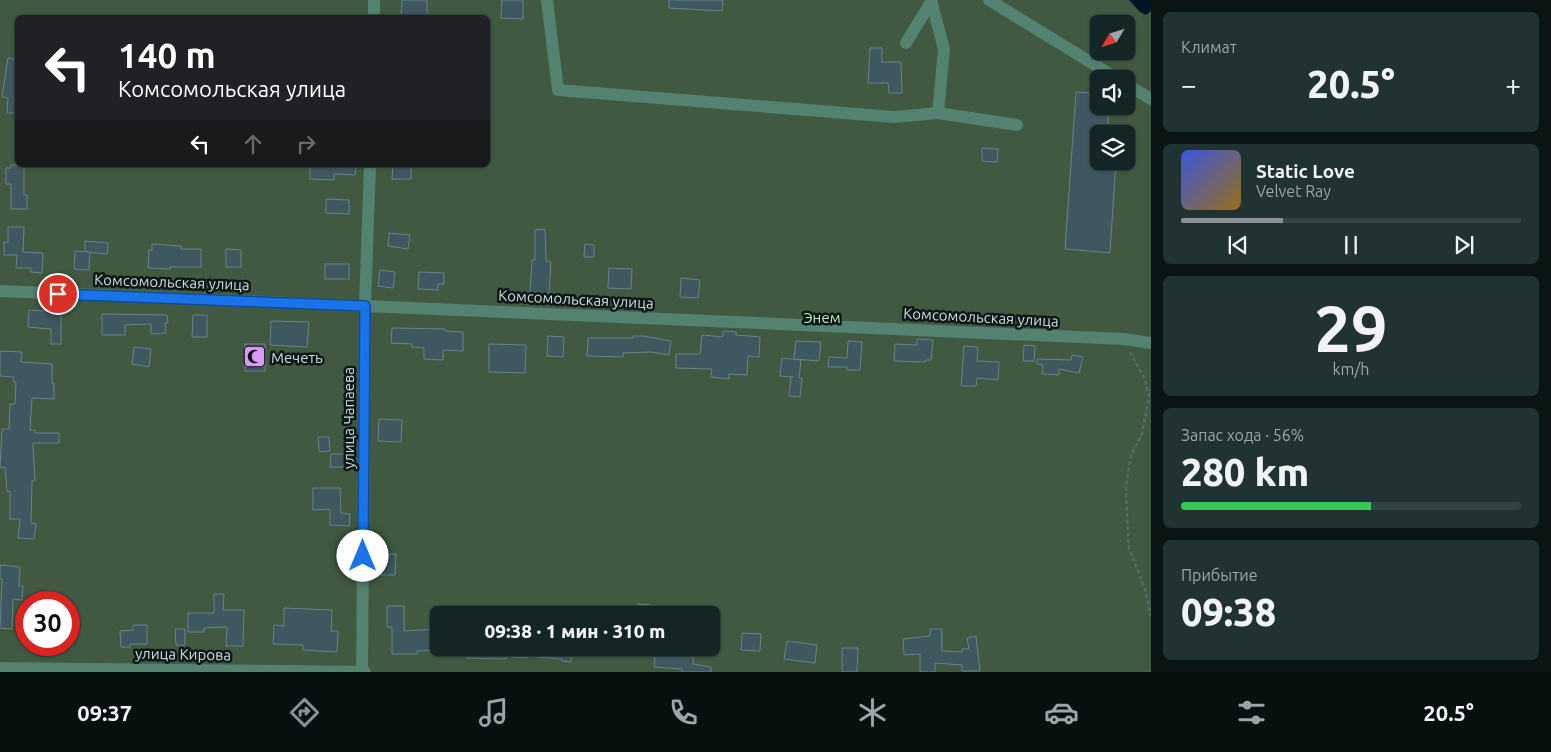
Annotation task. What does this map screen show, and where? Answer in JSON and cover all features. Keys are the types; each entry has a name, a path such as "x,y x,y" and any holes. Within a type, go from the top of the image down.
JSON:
{"street":[{"path":"374,0 374,15"},
{"path":"547,0 558,90 894,118 938,113 1017,125"},
{"path":"989,0 1103,70"},
{"path":"931,1 944,49 938,113"},
{"path":"906,43 931,1"},
{"path":"1135,89 1151,99"},
{"name":"улица Чапаева","path":"363,672 365,306 370,167"},
{"name":"Комсомольская улица","path":"0,291 1124,339 1151,343"},
{"name":"улица Кирова","path":"0,668 363,672"}],"path":[{"path":"1124,339 1144,376 1149,396 1142,434 1131,455 1126,486 1129,548 1145,589 1151,616"}],"green space":[{"name":"Энем","path":"0,0 1151,0 1151,672 0,672"}],"water":[{"path":"1129,0 1151,0 1151,11 1146,15 1140,12"}],"building":[{"path":"402,0 427,0 427,15 401,15"},
{"path":"502,0 523,0 523,19 501,18"},
{"path":"669,0 723,0 722,11 669,8"},
{"path":"870,48 882,48 882,62 901,62 902,93 889,93 888,83 868,83"},
{"path":"8,58 15,59 15,113 7,113 8,98 2,97"},
{"path":"1076,92 1090,93 1090,115 1108,115 1108,125 1090,125 1090,170 1115,170 1110,253 1065,249"},
{"path":"982,148 998,149 997,162 982,161"},
{"path":"11,165 24,167 24,195 27,195 27,209 11,209 11,184 6,184 6,168 11,168"},
{"path":"310,167 356,167 355,175 334,174 334,180 310,179"},
{"path":"393,167 411,167 411,179 392,179"},
{"path":"326,199 349,200 349,214 326,213"},
{"path":"8,227 24,227 23,252 43,253 42,273 31,272 31,268 16,268 17,255 4,255 4,242 8,242"},
{"path":"545,229 546,261 551,262 549,294 530,292 532,260 535,260 535,230"},
{"path":"389,233 410,235 408,249 388,246"},
{"path":"85,241 108,243 107,254 85,252"},
{"path":"152,244 181,246 181,249 201,249 201,267 148,268 149,250 152,250"},
{"path":"585,244 594,245 594,257 584,257"},
{"path":"226,249 241,250 241,267 226,267"},
{"path":"75,251 90,252 89,270 74,269"},
{"path":"325,264 349,264 349,279 325,279"},
{"path":"609,268 632,269 631,289 608,288"},
{"path":"380,270 395,272 393,288 378,286"},
{"path":"419,272 444,273 444,284 438,284 438,290 418,289"},
{"path":"681,278 700,280 698,298 680,297"},
{"path":"29,310 61,312 61,344 51,344 51,329 28,327"},
{"path":"102,314 167,315 168,323 165,323 166,333 151,334 151,324 125,325 125,335 102,335"},
{"path":"193,315 207,315 207,337 192,337"},
{"path":"271,321 309,322 307,347 270,345"},
{"path":"392,328 445,329 445,331 463,332 463,351 443,350 443,360 424,359 424,348 412,347 412,344 391,343"},
{"path":"723,331 736,332 736,335 760,337 759,357 748,356 747,375 729,374 729,379 711,377 712,369 676,368 676,354 700,354 702,335 723,337"},
{"path":"548,336 564,337 563,357 547,356"},
{"path":"633,336 671,341 669,355 651,352 623,353 623,357 587,356 588,338 633,338"},
{"path":"917,339 933,340 931,360 926,360 925,362 894,361 895,344 917,345"},
{"path":"796,341 821,342 819,361 794,359"},
{"path":"848,341 862,342 860,370 847,370 847,367 828,367 829,357 847,358"},
{"name":"Мечеть","path":"245,344 265,344 265,371 245,371"},
{"path":"489,344 526,345 525,373 489,372"},
{"path":"1024,345 1035,346 1034,361 1023,361"},
{"path":"964,346 978,347 977,361 999,362 998,380 977,378 976,386 961,386"},
{"path":"134,347 151,349 149,367 132,364"},
{"path":"0,351 22,352 21,362 52,364 54,399 32,398 30,430 35,430 35,433 59,433 59,443 33,443 35,481 32,481 31,523 36,524 34,539 18,538 20,519 10,519 10,491 7,492 5,467 0,468 2,429 9,429 10,404 15,404 16,382 13,382 14,377 0,376"},
{"path":"1072,355 1083,357 1079,373 1059,369 1059,375 1042,374 1043,365 1037,364 1037,359 1071,360"},
{"path":"782,358 801,360 799,378 802,378 800,397 789,396 791,377 793,377 780,376"},
{"path":"379,419 402,420 401,442 378,441"},
{"path":"318,437 329,437 330,451 319,452"},
{"path":"331,454 347,454 347,467 330,467"},
{"path":"313,488 340,488 341,513 350,514 349,526 330,525 330,509 313,510"},
{"path":"380,554 396,554 395,575 379,575"},
{"path":"0,565 20,567 19,586 23,586 23,591 15,591 12,629 0,628 2,579 0,579"},
{"path":"214,594 224,594 223,610 244,610 243,646 226,646 227,627 204,628 204,632 188,632 188,613 214,613"},
{"path":"638,604 651,605 651,606 638,606"},
{"path":"387,606 404,606 404,631 430,629 430,650 417,651 417,654 392,654 392,627 387,627"},
{"path":"284,608 332,610 331,631 338,631 337,652 303,650 303,645 273,644 274,625 284,626"},
{"path":"133,625 147,625 147,644 130,644 130,647 121,647 120,631 133,630"},
{"path":"175,629 185,629 185,645 176,645"},
{"path":"930,629 942,629 942,651 962,652 962,649 969,649 967,638 976,636 980,671 962,671 962,665 935,663 935,672 920,672 920,654 904,655 903,639 930,636"},
{"path":"742,633 761,634 760,651 741,650"},
{"path":"787,641 817,645 815,663 784,659"},
{"path":"842,648 858,648 857,672 842,672"},
{"path":"467,656 506,656 506,659 467,658"},
{"path":"528,656 528,658 512,657"},
{"path":"528,656 571,656 571,662 562,661 562,659"},
{"path":"655,656 694,656 693,664 711,667 711,672 682,672 682,669 654,667"}],"place":[{"name":"Мечеть","path":"255,357"}],"route":[{"path":"58,294 365,306 363,556"}]}
